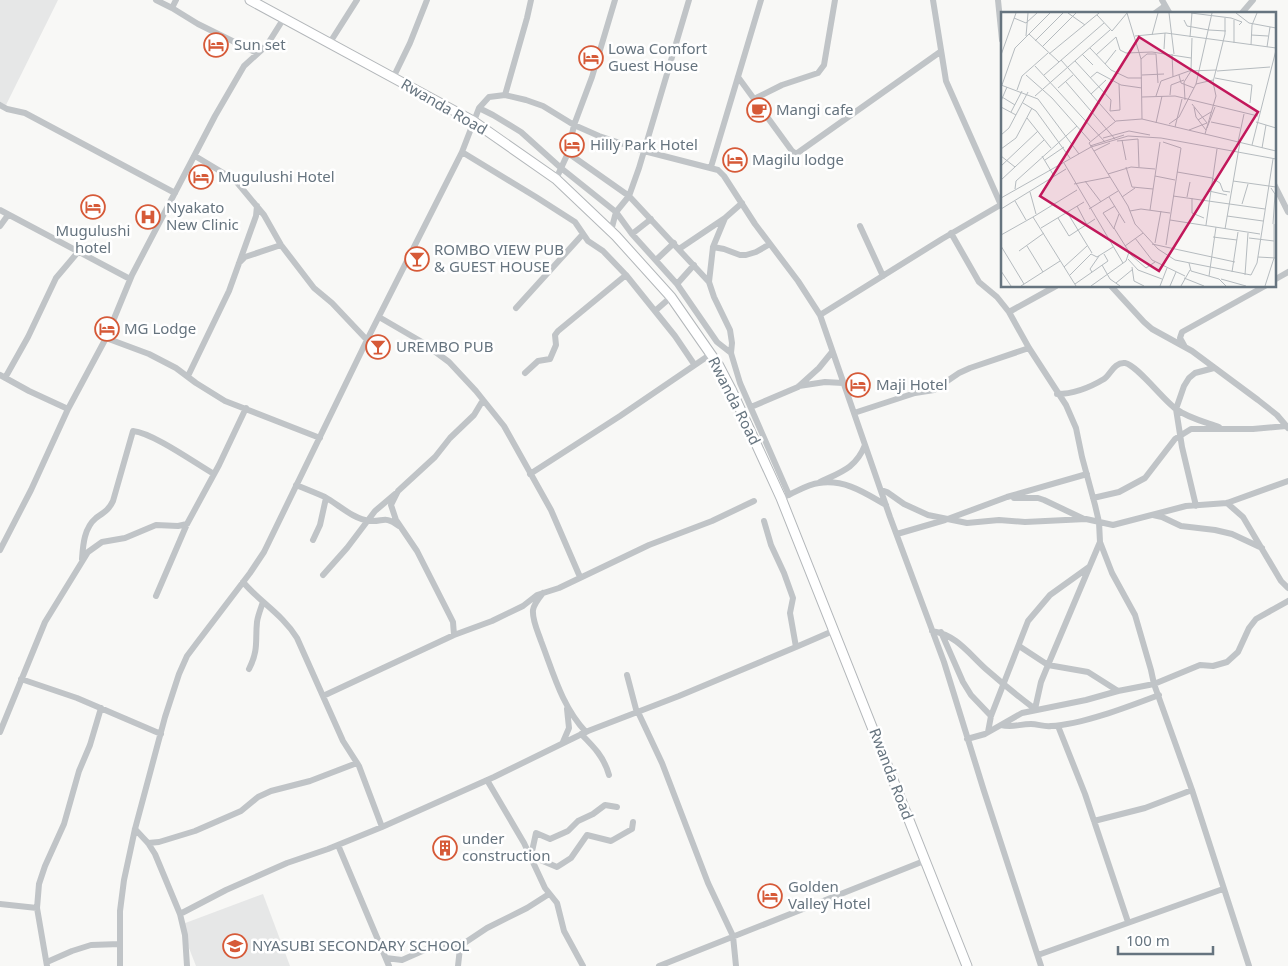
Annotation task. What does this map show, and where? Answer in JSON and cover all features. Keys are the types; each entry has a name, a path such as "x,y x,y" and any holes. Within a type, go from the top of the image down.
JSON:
{"highway":[{"name":"Rwanda Road","path":"250,0 473,122 556,179 611,231 644,265 671,297 711,354 731,389 785,497 833,631 966,966"}],"street":[{"path":"156,0 198,24 257,53"},
{"path":"172,8 176,0"},
{"path":"329,44 357,0"},
{"path":"393,78 410,43 427,0"},
{"path":"504,95 531,0"},
{"path":"556,179 568,153 574,125 592,77 615,0"},
{"path":"611,231 616,212 629,196 639,168 688,0"},
{"path":"711,167 761,0"},
{"path":"754,99 782,85 818,73 822,69 835,0"},
{"path":"820,316 1001,204 946,81 932,0"},
{"path":"998,0 1001,30"},
{"path":"1243,12 1253,0"},
{"path":"0,550 31,490 68,408 106,338 130,279 215,116 244,66 267,46 284,18"},
{"path":"738,77 796,154 940,52"},
{"path":"120,966 120,911 124,880 135,829 161,734 187,656 264,552 462,152 479,108 489,97 504,95 543,106 574,125 599,136 644,151 718,170 798,281 820,316 896,534 944,662 1041,966"},
{"path":"0,105 7,109 25,113 175,193"},
{"path":"479,108 521,132 561,168 616,212 632,234 677,284 716,342 731,353"},
{"path":"462,152 575,222 588,241 603,251 626,275 675,336 694,364"},
{"path":"568,153 629,196 709,282 730,330 731,353 740,383 785,497 851,466 861,456 865,445"},
{"path":"194,156 235,180 258,206 280,245 314,288 338,309 368,340"},
{"path":"1276,188 1288,212"},
{"path":"679,249 725,218 742,203"},
{"path":"188,376 229,291 258,206"},
{"path":"0,210 130,279"},
{"path":"0,226 8,215"},
{"path":"709,282 713,247 725,218"},
{"path":"632,234 651,219"},
{"path":"860,226 883,276"},
{"path":"516,308 583,234"},
{"path":"951,234 979,282 997,296 1009,312 1057,394 1066,405 1076,428 1099,522 1100,542 1112,573 1128,599 1135,616 1152,670 1154,684 1192,790 1249,966"},
{"path":"656,260 674,243"},
{"path":"713,247 724,248 740,255 746,255 770,244"},
{"path":"237,265 246,258 280,245"},
{"path":"68,408 2,377 28,337 56,278 78,252"},
{"path":"677,284 694,265"},
{"path":"1276,279 1288,272"},
{"path":"525,373 538,361 550,359 556,345 555,335 558,331 626,275"},
{"path":"1009,312 1052,288"},
{"path":"1113,288 1152,329 1185,347 1258,400 1286,424"},
{"path":"1185,347 1180,338 1182,332 1261,288"},
{"path":"655,311 671,297"},
{"path":"379,317 422,342 449,362 484,400 504,426 551,510 580,577"},
{"path":"106,338 149,354 188,376 225,401 320,438"},
{"path":"854,413 915,393 934,390 965,370 1029,348"},
{"path":"798,386 819,368 832,352"},
{"path":"530,474 711,354"},
{"path":"1057,394 1069,394 1081,390 1106,378 1115,366 1124,363 1139,372 1165,401 1185,415 1227,429"},
{"path":"1196,506 1176,409 1184,386 1189,378 1195,373 1214,368"},
{"path":"750,407 798,386 824,382 843,383"},
{"path":"323,575 375,510 435,457 450,438 474,414 484,400"},
{"path":"156,596 188,524 246,408"},
{"path":"1093,498 1119,492 1145,478 1175,440 1186,431 1197,428 1227,429 1286,424"},
{"path":"1,729 45,622 79,570 83,546 89,527 96,518 108,510 113,502 133,432 142,432 214,474"},
{"path":"896,534 1087,474"},
{"path":"881,490 912,509 945,520 967,523 999,520 1025,522 1086,520 1113,524 1186,506 1227,503 1288,481"},
{"path":"818,483 835,483 854,487 886,505"},
{"path":"296,485 326,498 368,521 388,520 401,528"},
{"path":"398,491 391,505 394,516 418,552 446,606 453,622 454,635"},
{"path":"313,540 322,519 326,498"},
{"path":"1007,498 1038,498 1086,520"},
{"path":"323,696 454,635 500,617 523,606 537,595 559,588 628,556 649,544 712,522 754,501"},
{"path":"1227,503 1243,517 1281,581 1288,588"},
{"path":"1149,514 1162,517 1181,526 1232,534 1262,548"},
{"path":"764,521 771,545 792,598 790,613 796,647"},
{"path":"82,561 88,552 106,541 125,538 156,525 178,526 188,524"},
{"path":"1035,709 1041,682 1100,542"},
{"path":"988,732 991,716 1028,621 1050,595 1090,566"},
{"path":"243,582 263,602 272,608 291,629 343,741 357,763 382,827"},
{"path":"543,593 534,608 535,622 554,676 572,715 599,752 609,775"},
{"path":"968,738 977,737 1022,713 1035,709 1086,700 1154,684 1200,666 1213,666 1228,662 1238,652 1252,623 1288,601"},
{"path":"249,669 254,660 257,645 257,621 263,602"},
{"path":"180,914 226,890 280,866 382,827 487,780 584,733 833,631"},
{"path":"932,631 941,632 955,639 987,670 1035,709"},
{"path":"941,632 971,695 991,716"},
{"path":"1019,646 1048,665 1088,672 1118,691"},
{"path":"627,675 638,712 662,762 708,883 733,936 736,966"},
{"path":"21,679 101,708 161,734"},
{"path":"1000,724 1012,727 1034,724 1058,726 1082,721 1159,695"},
{"path":"562,744 569,728 565,700"},
{"path":"101,708 90,745 79,770 64,824 39,884 37,908 47,964 72,951 92,945 120,944"},
{"path":"1058,726 1094,821 1128,922"},
{"path":"148,843 159,842 195,832 241,810 258,797 271,791 310,781 357,763"},
{"path":"487,780 531,856 548,894 557,903 564,931 583,966"},
{"path":"1094,821 1145,808 1192,790"},
{"path":"531,856 536,832 550,839 568,831 578,821 593,814 605,805 617,808"},
{"path":"531,856 557,867 572,858 587,835 611,841 632,829 633,822"},
{"path":"135,829 155,854 180,914 185,935 187,966"},
{"path":"338,845 389,966"},
{"path":"659,966 924,861"},
{"path":"1038,955 1223,889"},
{"path":"458,966 460,948 466,942 548,894"},
{"path":"0,904 37,908"},
{"path":"386,958 402,960 436,945 450,946 466,942"}],"shaded area":[{"path":"0,0 58,0 6,105 0,102"},
{"name":"NYASUBI SECONDARY SCHOOL","path":"263,894 290,966 196,966 180,925"}],"place":[{"name":"Sun set","path":"216,45"},
{"name":"Lowa Comfort Guest House","path":"591,58"},
{"name":"Mangi cafe","path":"759,110"},
{"name":"Hilly Park Hotel","path":"572,145"},
{"name":"Magilu lodge","path":"735,160"},
{"name":"Mugulushi Hotel","path":"201,177"},
{"name":"Mugulushi hotel","path":"93,207"},
{"name":"Nyakato New Clinic","path":"148,217"},
{"name":"ROMBO VIEW PUB & GUEST HOUSE","path":"417,259"},
{"name":"MG Lodge","path":"107,329"},
{"name":"UREMBO PUB","path":"378,347"},
{"name":"Maji Hotel","path":"858,385"},
{"name":"under construction","path":"445,848"},
{"name":"Golden Valley Hotel","path":"770,896"},
{"name":"NYASUBI SECONDARY SCHOOL","path":"235,946"}]}
